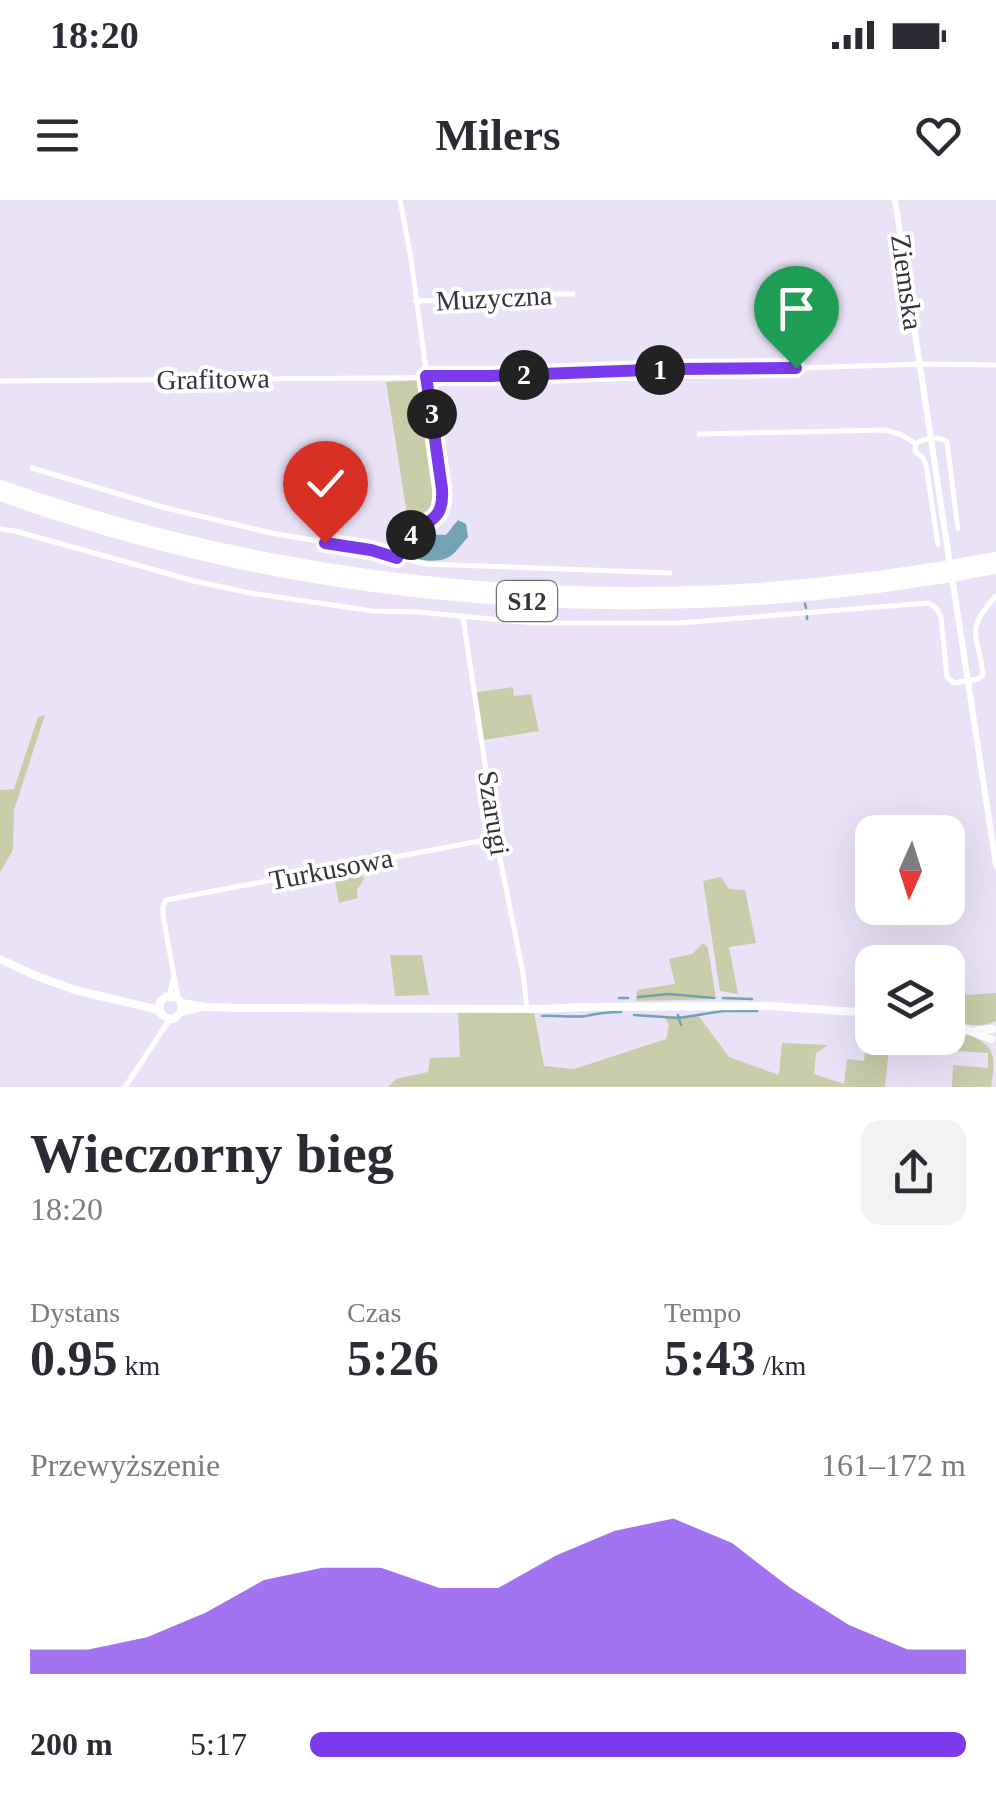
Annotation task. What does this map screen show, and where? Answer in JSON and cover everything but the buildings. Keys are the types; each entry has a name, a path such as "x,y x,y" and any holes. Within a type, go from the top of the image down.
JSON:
{"highway":[{"name":"S12","path":"0,486 127,526 222,549 366,575 483,588 606,593 736,590 858,580 996,558"},
{"name":"S12","path":"0,495 124,534 238,562 366,584 526,601 634,604 756,600 904,584 996,568"}],"main road":[{"path":"0,959 75,990 177,1017 177,1002"},
{"path":"163,1011 177,1002 205,1008 769,1006 855,1012"},
{"path":"965,1030 994,1035"}],"street":[{"path":"397,558 408,538 437,516 442,503 400,200"},
{"name":"Ziemska","path":"895,200 996,865"},
{"name":"Muzyczna","path":"415,301 482,295 573,294"},
{"name":"Grafitowa","path":"0,381 996,366"},
{"path":"699,434 884,430 916,444"},
{"path":"938,544 926,466 915,451 922,440 947,442 958,529"},
{"path":"32,468 177,511 425,564 670,573"},
{"path":"0,529 170,575 374,611 534,623 679,623 928,603 941,617 947,677 953,682 968,682 983,675 975,626 996,596"},
{"name":"Szarugi","path":"462,617 496,838 528,1006"},
{"name":"Turkusowa","path":"177,1002 162,915 166,900 496,838"},
{"path":"125,1087 162,1024 163,1011"}],"green space":[{"path":"422,380 438,505 425,523 408,520 386,382"},
{"path":"513,687 514,696 531,694 539,731 484,740 477,692"},
{"path":"45,715 14,810 13,850 0,872 0,790 14,789 38,717"},
{"path":"357,867 364,879 357,890 358,898 339,903 333,871"},
{"path":"721,877 729,889 745,890 756,943 729,947 738,994 720,991 703,881"},
{"path":"703,943 708,948 716,999 636,1001 637,990 675,984 669,959 692,954"},
{"path":"390,955 422,955 429,995 395,996"},
{"path":"965,991 966,995 996,993 996,1021 966,1024"},
{"path":"458,1011 534,1012 544,1066 574,1069 666,1039 669,1026 665,1017 698,1015 729,1057 779,1075 782,1043 828,1045 816,1053 814,1074 844,1084 847,1059 864,1061 865,1055 888,1055 885,1087 388,1087 396,1079 428,1072 430,1058 460,1057"},
{"path":"967,1034 984,1043 992,1053 991,1087 952,1087 953,1065 988,1068 988,1053 965,1052"}],"water":[{"path":"458,520 466,524 468,537 449,557 427,560 405,555 421,538 446,535"}],"waterway":[{"path":"805,604 806,608"},
{"path":"638,997 669,994 714,998"},
{"path":"619,998 628,998"},
{"path":"723,998 752,999"},
{"path":"634,1015 679,1018 723,1011 757,1011"},
{"path":"542,1016 621,1012"},
{"path":"678,1015 681,1025"}],"route":[{"path":"325,543 397,558 408,538 437,516 442,489 426,376 796,368"}]}
